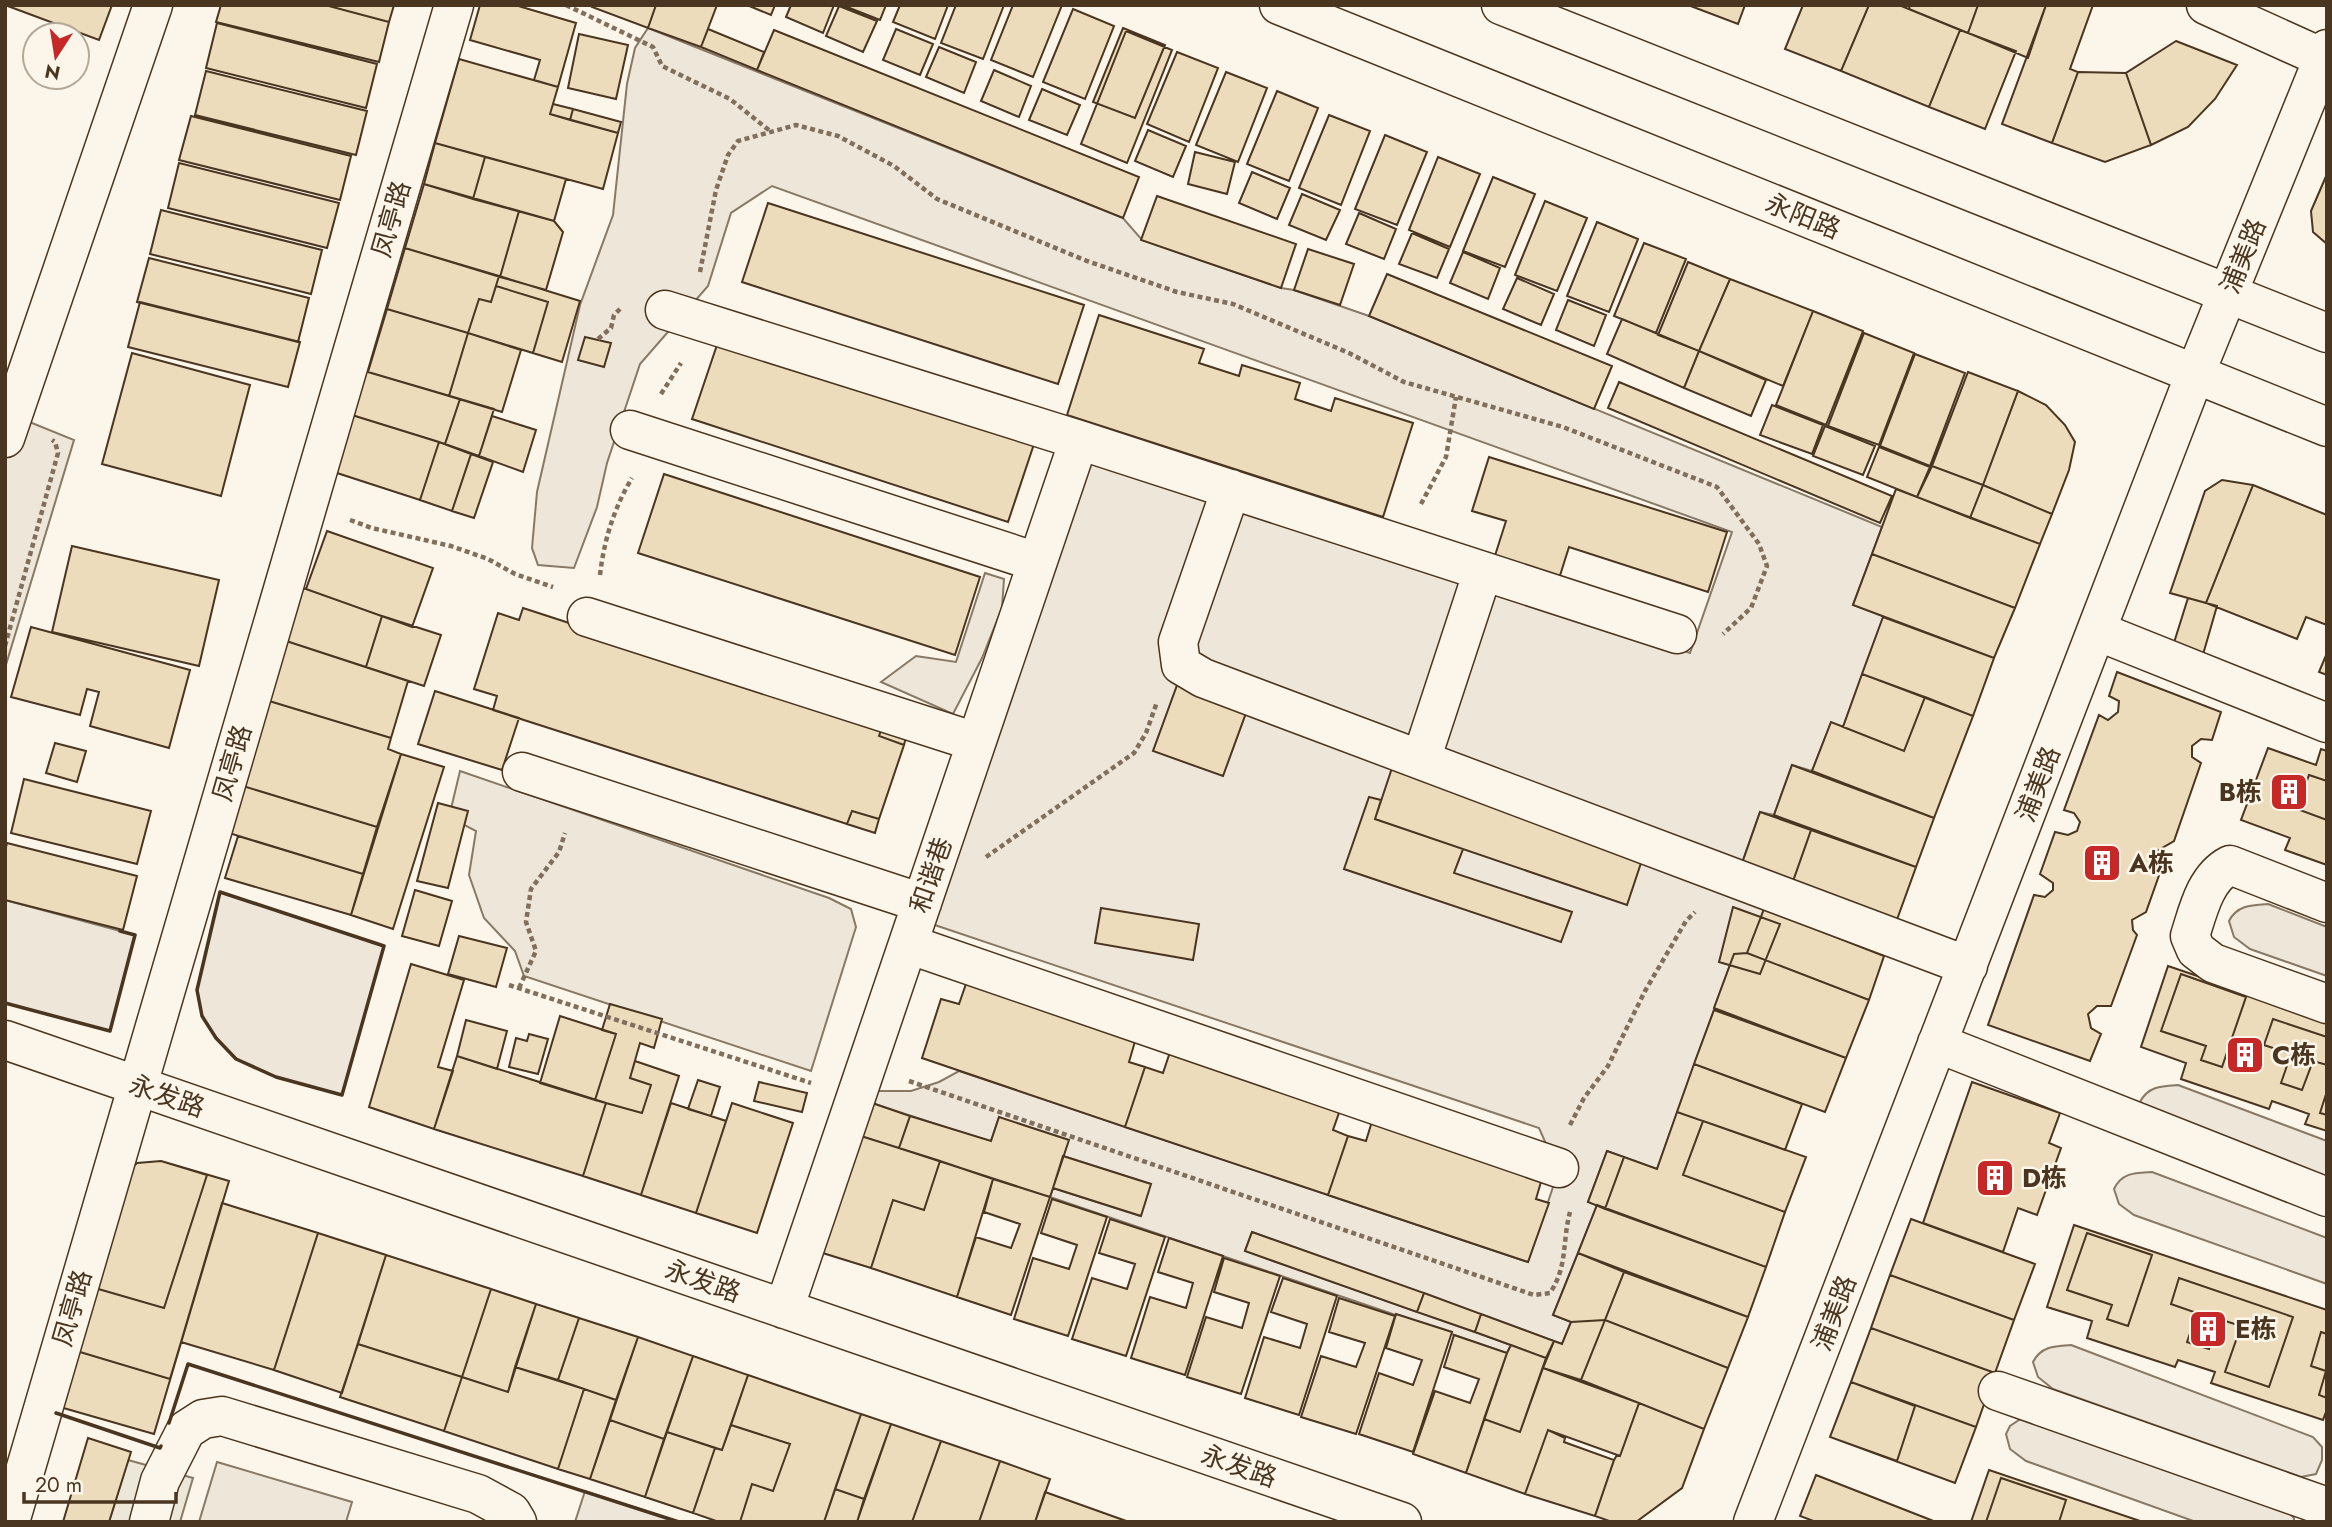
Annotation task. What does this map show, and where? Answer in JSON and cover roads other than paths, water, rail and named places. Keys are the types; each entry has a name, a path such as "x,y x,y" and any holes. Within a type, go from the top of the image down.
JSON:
{"street":[{"path":"8,431 153,5"},
{"name":"凤亭路","path":"10,1522 454,5"},
{"name":"永阳路","path":"1279,5 2327,427"},
{"path":"1501,5 2327,333"},
{"path":"2206,5 2325,53"},
{"name":"浦美路","path":"1754,1522 2195,374 2325,53"},
{"path":"678,314 1079,440 1671,632"},
{"path":"639,433 1037,562"},
{"name":"和谐巷","path":"784,1309 1079,440"},
{"path":"1231,489 1178,642 1181,665 1203,678 1968,966"},
{"path":"1421,760 1483,571"},
{"path":"593,600 976,742"},
{"path":"2097,631 2327,723"},
{"path":"522,772 922,903"},
{"path":"2327,902 2230,864 2218,871 2207,890 2190,936 2196,950 2213,963 2327,1004"},
{"path":"908,944 1564,1169"},
{"name":"永发路","path":"5,1040 1402,1522"},
{"path":"1937,1043 2327,1197"},
{"path":"1998,1391 2327,1507"},
{"path":"149,1522 160,1481 186,1430 203,1419 222,1416 478,1494 511,1512 517,1522"}],"place":[{"name":"B栋","path":"2289,792"},
{"name":"A栋","path":"2102,863"},
{"name":"C栋","path":"2245,1055"},
{"name":"D栋","path":"1995,1178"},
{"name":"E栋","path":"2208,1329"}]}
